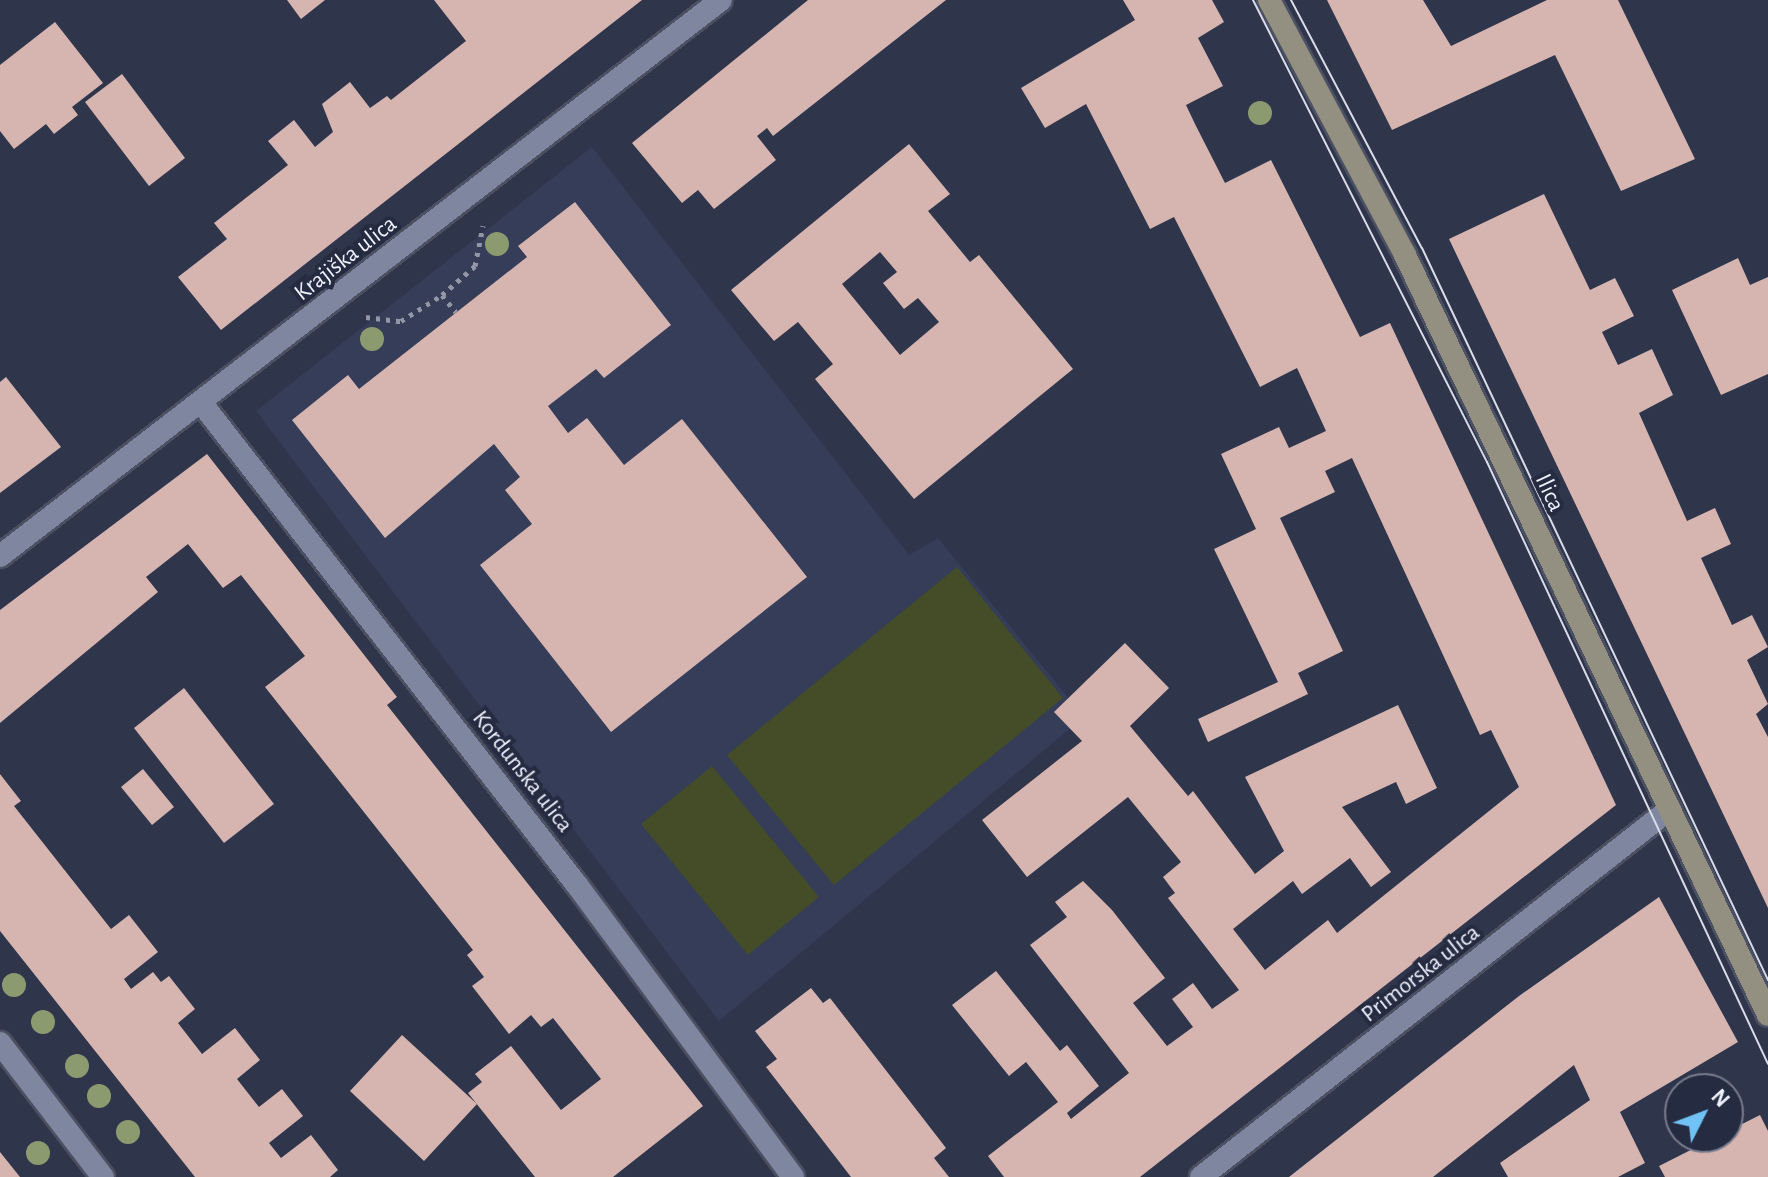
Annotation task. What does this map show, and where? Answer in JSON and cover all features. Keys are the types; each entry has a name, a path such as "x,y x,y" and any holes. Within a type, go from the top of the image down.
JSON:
{"main road":[{"name":"Ilica","path":"1269,0 1405,255 1768,1015"}],"street":[{"name":"Krajiška ulica","path":"0,556 203,405 721,0"},
{"name":"Kordunska ulica","path":"203,405 577,885 793,1177"},
{"name":"Primorska ulica","path":"1201,1177 1670,809"},
{"path":"0,1043 103,1177"}],"path":[{"path":"365,317 401,321 442,295 475,266 483,225"},
{"path":"442,295 456,312"}],"shaded area":[{"path":"592,147 909,555 938,538 1084,717 719,1021 256,411"}],"green space":[{"path":"957,567 1063,698 834,885 727,755"},
{"path":"712,766 819,897 748,955 641,824"}],"building":[{"path":"287,0 325,0 301,19"},
{"path":"434,0 642,0 221,330 178,277 227,239 214,223 288,165 268,141 294,120 315,147 333,132 322,104 350,82 370,108 387,96 391,100 466,41"},
{"path":"808,0 946,0 773,136 767,128 757,136 776,160 714,209 698,190 682,203 632,143"},
{"path":"1123,0 1212,0 1224,22 1198,38 1223,86 1186,105 1195,124 1225,183 1271,160 1360,337 1390,323 1616,805 1140,1177 1004,1177 988,1156 1058,1102 1026,1062 1009,1076 952,1005 996,971 1060,1051 1067,1045 1099,1086 1067,1113 1071,1119 1129,1073 1030,945 1067,917 1055,902 1083,881 1112,910 1165,978 1133,1003 1167,1046 1193,1027 1172,999 1193,983 1212,1009 1239,990 1168,898 1175,893 1163,877 1181,862 1128,797 1027,877 982,820 1082,741 1054,712 1125,643 1169,688 1130,726 1188,796 1193,791 1255,874 1284,851 1245,777 1398,705 1437,788 1406,804 1396,782 1342,807 1391,872 1371,887 1350,858 1302,894 1293,881 1233,929 1265,970 1328,920 1337,933 1519,787 1491,730 1480,735 1352,458 1325,471 1335,492 1280,518 1343,651 1298,673 1308,694 1208,742 1198,719 1278,682 1214,549 1256,529 1221,454 1279,427 1289,448 1326,431 1297,368 1260,387 1174,217 1150,229 1086,104 1045,128 1021,88 1135,20"},
{"path":"1327,0 1423,0 1451,46 1547,0 1618,0 1695,159 1621,191 1555,55 1392,130"},
{"path":"55,22 103,83 72,107 78,115 54,134 46,124 14,149 0,131 0,65"},
{"path":"122,74 185,158 149,186 85,102"},
{"path":"909,144 950,194 928,211 970,262 979,255 1073,369 914,499 815,379 833,364 798,322 774,341 731,290","holes":["880,252 897,272 883,283 904,309 918,298 939,322 900,355 842,284"]},
{"path":"1544,194 1590,290 1615,278 1634,316 1602,332 1618,365 1652,349 1673,395 1639,413 1687,521 1715,508 1731,544 1701,558 1732,625 1752,615 1768,647 1747,660 1768,704 1756,714 1768,737 1768,908 1449,239"},
{"path":"575,202 671,325 604,378 596,369 548,406 568,433 587,418 624,465 682,419 807,577 611,732 480,565 532,524 505,490 520,477 494,444 385,538 292,420 348,375 359,389 527,257 518,246"},
{"path":"1738,258 1750,285 1768,277 1768,374 1721,395 1672,290"},
{"path":"6,377 61,447 0,493 0,382"},
{"path":"207,454 397,697 387,705 703,1106 613,1177 535,1177 468,1093 482,1082 475,1074 511,1046 561,1110 601,1079 553,1018 541,1027 531,1015 509,1034 472,986 484,977 467,955 473,950 265,687 305,656 241,575 223,588 188,544 146,577 158,592 0,723 0,610"},
{"path":"184,688 274,804 224,843 134,728"},
{"path":"143,769 174,807 152,825 121,787"},
{"path":"0,774 21,801 14,806 111,929 129,915 158,952 124,979 131,989 153,972 161,982 169,976 195,1009 178,1023 202,1054 235,1028 260,1060 237,1079 259,1107 282,1089 303,1116 269,1143 281,1158 311,1135 338,1170 330,1177 195,1177 0,931"},
{"path":"1659,897 1738,1042 1686,1073 1664,1073 1664,1086 1620,1112 1645,1163 1618,1177 1508,1177 1500,1163 1590,1100 1574,1065 1433,1177 1289,1177 1519,996"},
{"path":"811,988 823,1003 830,998 946,1148 934,1158 949,1177 851,1177 766,1067 777,1059 755,1031"},
{"path":"402,1035 477,1104 424,1161 350,1091"},
{"path":"1760,1115 1768,1131 1768,1177 1665,1177 1659,1166 1685,1153 1744,1153 1744,1123"},
{"path":"0,1152 20,1177 0,1177"}],"tram line":[{"path":"1253,0 1487,462 1768,1064"},
{"path":"1291,0 1422,248 1768,980"}]}
